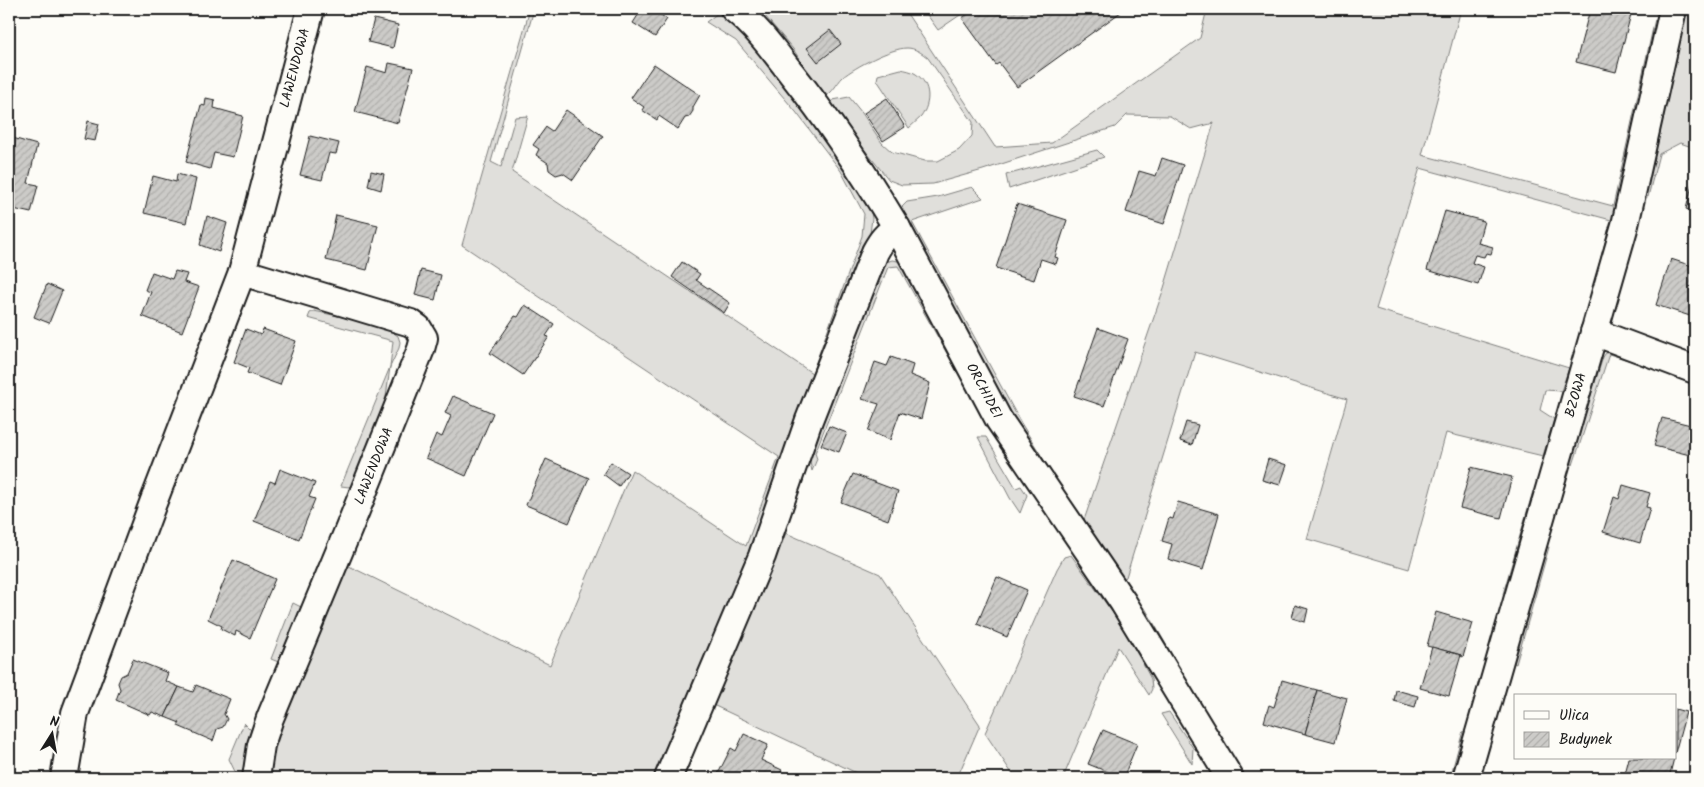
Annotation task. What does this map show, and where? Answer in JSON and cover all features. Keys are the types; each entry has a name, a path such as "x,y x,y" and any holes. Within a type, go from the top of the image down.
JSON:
{"street":[{"name":"LAWENDOWA","path":"64,778 75,713 156,494 242,272 311,9"},
{"name":"ORCHIDEI","path":"734,9 759,31 822,112 879,198 1000,420 1123,602 1230,778"},
{"name":"BZOWA","path":"1466,778 1625,224 1673,9"},
{"path":"668,778 762,556 809,420 875,252 888,233 897,228"},
{"name":"LAWENDOWA","path":"242,272 411,323 418,328 424,338 270,718 261,745 256,778"},
{"path":"1594,332 1695,370"}],"shaded area":[{"path":"530,9 534,9 491,162 501,167 515,117 528,116 512,172 812,373 862,236 864,214 841,171 796,112 736,41 706,22 718,13 746,36 800,102 870,207 872,218 870,234 818,373 755,552 660,778 265,778 269,752 416,387 425,377 347,565 550,665 632,470 746,546 779,457 462,245"},
{"path":"759,9 904,9 995,147 1052,143 1200,38 1207,9 1461,9 1422,155 1613,206 1655,19 1660,34 1618,224 1601,277 1590,298 1611,220 1420,168 1376,309 1569,368 1561,391 1545,390 1540,410 1554,419 1543,456 1446,433 1409,569 1307,539 1347,399 1195,352 1126,577 1122,580 1118,578 1073,515 1030,449 963,331 899,210 907,202 938,197 972,187 983,198 912,222 1021,423 1083,523 1164,288 1214,123 1191,129 1170,116 1127,115 1115,127 983,170 933,184 902,185 889,180 830,107 833,100 849,97 882,143 892,152 925,161 938,161 959,150 972,136 973,122 928,58 910,48 892,51 864,63 843,77 830,93 824,97 793,49"},
{"path":"923,9 969,9 938,30"},
{"path":"1682,9 1695,9 1695,148 1680,143 1659,154 1648,197 1640,194"},
{"path":"901,69 913,72 921,78 925,83 928,94 927,106 924,112 909,128 877,80 878,75"},
{"path":"1097,150 1104,157 1009,189 1006,175"},
{"path":"892,260 898,261 904,266 981,406 978,409 898,266 888,267 815,453 817,459 812,471 809,458 810,447 884,263"},
{"path":"314,311 371,323 398,336 399,348 390,367 393,341 308,318 310,313"},
{"path":"1612,351 1669,373 1609,354 1573,465 1568,456 1583,405 1588,404 1603,357 1606,353"},
{"path":"390,367 384,412 354,482 349,487 341,486"},
{"path":"978,437 986,437 1016,488 1021,486 1027,495 1020,513 1010,498"},
{"path":"1533,491 1538,499 1511,591 1503,594"},
{"path":"786,533 880,574 980,725 957,778 865,778 713,705"},
{"path":"1549,547 1516,664 1512,662 1540,550"},
{"path":"1071,555 1123,627 1151,679 1152,689 1149,695 1118,647 1063,778 1015,778 985,733 1057,569 1064,557"},
{"path":"293,603 305,609 281,663 271,659"},
{"path":"1145,608 1238,769 1141,611"},
{"path":"1169,712 1193,748 1192,764 1161,714"},
{"path":"244,723 253,732 247,778 238,778 229,759"},
{"path":"1463,731 1468,734 1457,778 1450,778"}],"building":[{"path":"642,9 651,9 667,19 655,37 633,23"},
{"path":"975,9 1125,9 1017,87 999,63 996,65 962,18"},
{"path":"1590,9 1632,10 1616,72 1576,62"},
{"path":"374,19 398,25 393,48 368,42"},
{"path":"830,30 841,44 818,62 807,48"},
{"path":"389,63 413,68 398,123 355,112 367,67 387,73"},
{"path":"654,64 700,95 693,107 693,111 689,117 685,118 678,129 659,116 657,120 642,110 644,107 631,98"},
{"path":"206,98 215,100 214,108 243,116 233,157 214,153 210,169 186,162 201,105 205,106"},
{"path":"887,98 905,127 883,141 864,113"},
{"path":"566,110 603,136 573,180 563,173 556,175 549,170 548,163 536,155 539,149 533,145 546,127 552,131"},
{"path":"88,121 99,124 95,141 84,139"},
{"path":"310,136 339,143 336,154 329,153 322,180 300,175"},
{"path":"9,137 37,145 28,183 38,185 31,213 9,208"},
{"path":"1162,158 1183,165 1164,224 1126,212 1139,171 1156,176"},
{"path":"371,171 384,174 381,190 368,186"},
{"path":"177,174 196,179 186,223 144,213 153,176 176,182"},
{"path":"1695,174 1695,212 1686,209"},
{"path":"1017,204 1067,220 1055,257 1058,258 1056,264 1041,259 1034,280 996,268"},
{"path":"1445,211 1484,221 1478,243 1493,247 1491,254 1486,253 1484,257 1475,255 1472,263 1484,267 1478,285 1427,270"},
{"path":"336,215 378,225 367,270 326,260"},
{"path":"207,216 227,223 219,252 200,245"},
{"path":"1671,259 1695,267 1695,300 1690,316 1656,305"},
{"path":"682,262 700,274 696,280 730,303 724,313 672,277"},
{"path":"421,270 441,275 435,300 415,295"},
{"path":"175,271 187,274 184,282 199,287 182,332 142,316 151,292 145,290 152,272 172,279"},
{"path":"47,284 62,291 49,323 34,317"},
{"path":"525,305 554,324 546,336 549,337 523,375 490,353 515,316 518,317"},
{"path":"1098,328 1128,339 1104,406 1074,396"},
{"path":"246,329 261,335 263,329 296,341 280,385 247,373 249,368 234,362"},
{"path":"891,357 913,365 910,375 930,383 921,419 900,412 890,440 868,431 879,404 862,399 875,362 887,366"},
{"path":"453,396 493,413 466,476 426,458 436,434 442,437 451,416 445,413"},
{"path":"1662,418 1695,426 1694,456 1654,446"},
{"path":"1186,422 1198,425 1192,445 1180,441"},
{"path":"829,426 847,433 839,452 821,445"},
{"path":"546,459 589,478 569,523 526,505"},
{"path":"1268,459 1287,465 1280,485 1262,480"},
{"path":"611,462 628,473 619,486 603,474"},
{"path":"1471,467 1512,477 1501,518 1460,508"},
{"path":"280,469 315,483 309,497 315,499 299,539 254,521 270,481 275,483"},
{"path":"853,474 898,491 888,520 841,502"},
{"path":"1623,485 1650,493 1646,507 1650,508 1640,543 1603,532 1614,497 1619,499"},
{"path":"1178,502 1219,514 1203,570 1168,559 1172,544 1162,541 1169,518 1173,519"},
{"path":"233,560 275,579 250,638 236,631 235,636 221,629 222,626 208,619"},
{"path":"997,577 1027,590 1007,637 977,624"},
{"path":"1295,605 1308,609 1305,622 1292,618"},
{"path":"1436,612 1473,623 1463,657 1427,646"},
{"path":"1432,647 1461,655 1449,696 1420,688"},
{"path":"133,659 168,673 165,681 179,687 165,717 152,712 150,715 116,700 120,689 118,683 121,676 127,673"},
{"path":"1282,680 1317,690 1305,734 1264,722 1269,705 1274,707"},
{"path":"196,685 230,699 224,714 227,719 223,727 217,729 213,741 178,726 180,723 165,717 179,687 193,692"},
{"path":"1317,690 1347,698 1335,742 1305,734"},
{"path":"1396,690 1418,696 1415,707 1394,701"},
{"path":"1676,709 1686,712 1676,749"},
{"path":"1103,730 1137,744 1123,778 1088,764"},
{"path":"744,734 768,745 761,760 782,770 778,778 716,778 731,748 736,751"},
{"path":"1628,760 1674,760 1669,778 1624,778"},
{"path":"78,773 92,775 91,778 77,778"}]}
